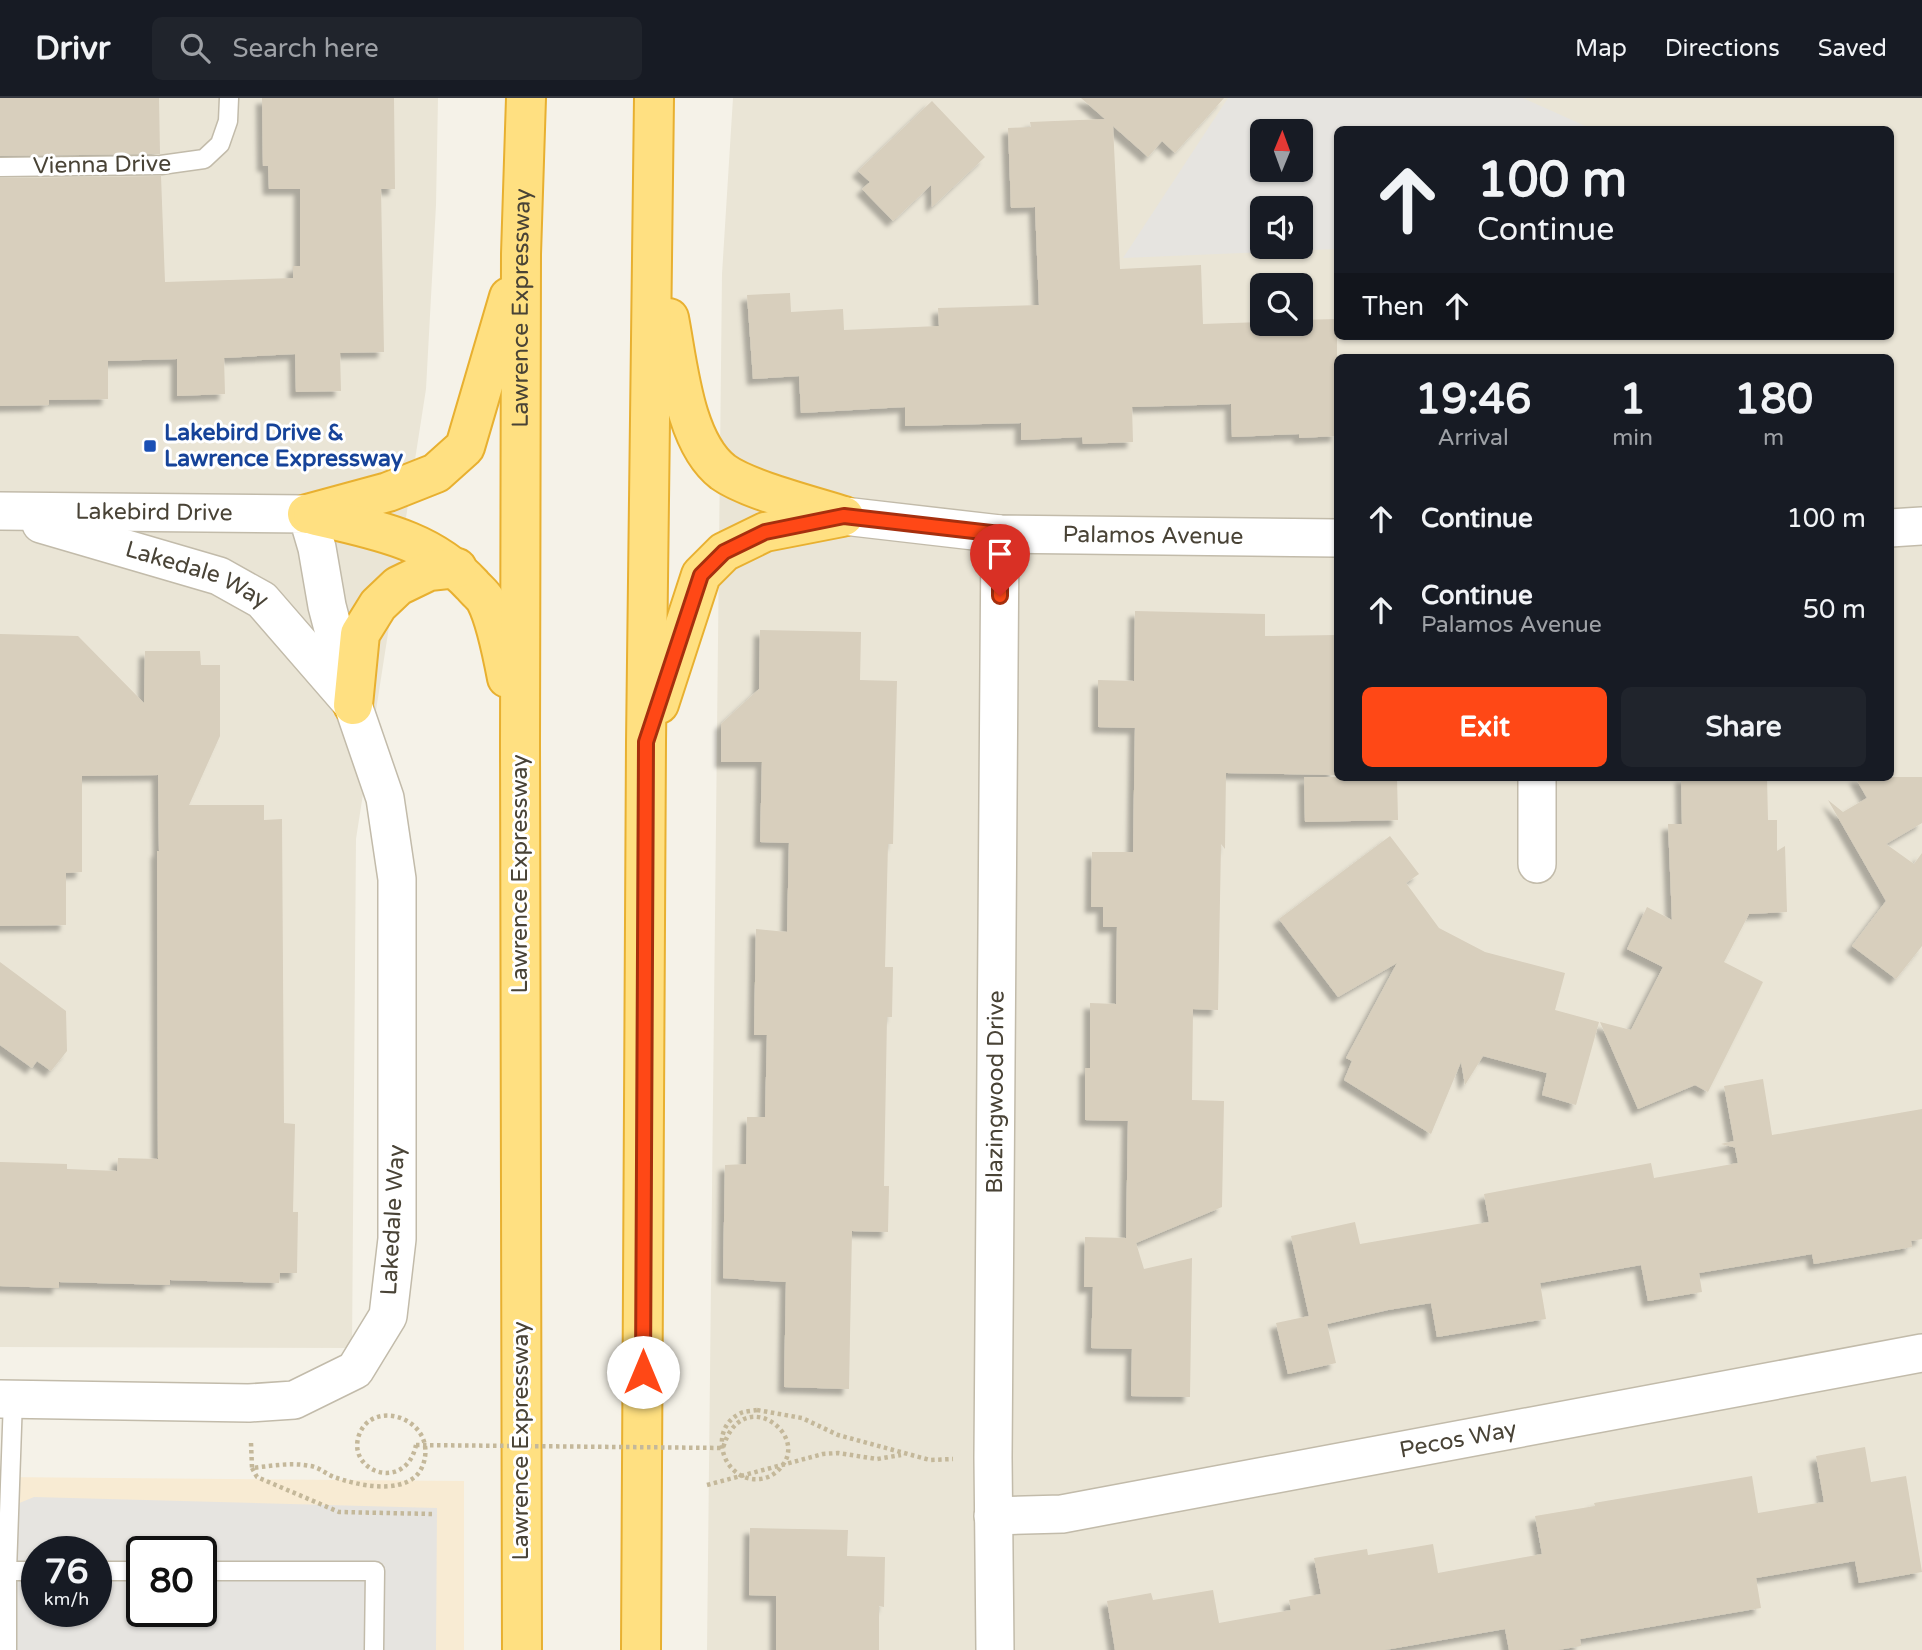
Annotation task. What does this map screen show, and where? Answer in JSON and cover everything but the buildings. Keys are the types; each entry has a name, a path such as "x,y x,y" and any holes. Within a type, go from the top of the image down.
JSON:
{"highway":[{"name":"Lawrence Expressway","path":"522,1650 521,254 526,98"},
{"path":"641,1650 646,742 654,98"},
{"path":"653,239 688,414 702,448 723,472 747,484 844,516"},
{"path":"307,514 388,492 424,478 436,472 465,447 521,254"},
{"path":"307,514 394,535 436,553 457,568 485,600 503,658 520,744"},
{"path":"646,742 701,575 724,552 765,532 844,516"},
{"path":"353,705 360,634 378,605 398,586 429,571 457,568"}],"street":[{"name":"Lakebird Drive","path":"0,511 307,514"},
{"name":"Lakedale Way","path":"0,511 219,576 230,582 262,600 353,705"},
{"name":"Lakedale Way","path":"7,1399 249,1403 294,1400 355,1370 388,1316 397,1239 397,879 385,798 353,705 307,514"},
{"name":"Palamos Avenue","path":"844,516 1000,534 1334,538"},
{"path":"1894,527 1922,526"},
{"name":"Blazingwood Drive","path":"995,1650 993,1516 1000,534"},
{"path":"1536,781 1537,864"},
{"name":"Pecos Way","path":"993,1516 1062,1514 1922,1353"}],"lane":[{"name":"Vienna Drive","path":"0,167 161,165 204,159 220,144 228,121 229,98"},
{"path":"7,1399 7,1650"},
{"path":"7,1571 21,1571"},
{"path":"217,1571 375,1571 374,1650"}],"path":[{"path":"278,1466 314,1466 332,1476 350,1481 395,1486 408,1482 419,1473 425,1461 426,1447 422,1434 413,1423 401,1417 375,1418 365,1425 359,1436 358,1449 362,1461 382,1474 395,1473 406,1467 414,1458 416,1445 430,1446 681,1447 695,1448 709,1448 723,1448 727,1433 739,1421 755,1416 771,1420 783,1431 788,1447 785,1463 774,1474 759,1479 743,1477 730,1468 722,1454 722,1446 722,1437 729,1423 741,1413 757,1410 802,1418 838,1435 930,1460"},
{"path":"707,1485 823,1454 838,1453 877,1458 906,1454"},
{"path":"252,1468 257,1477 339,1512 432,1514"}],"shaded area":[{"path":"0,98 438,98 436,205 426,389 356,839 352,1348 0,1347"},
{"path":"733,98 1922,98 1922,1650 707,1650 722,274"},
{"path":"1228,98 1523,98 1585,126 1334,126 1334,249 1313,250 1313,196 1250,196 1250,253 1123,258"},
{"path":"0,1477 464,1481 464,1650 0,1650"},
{"path":"34,1497 437,1508 436,1650 0,1650 0,1511"}],"place":[{"name":"Lakebird Drive & Lawrence Expressway","path":"150,446"}],"route":[{"path":"643,1372 646,742 701,575 724,552 765,532 844,516 1000,534 1000,596"}]}
